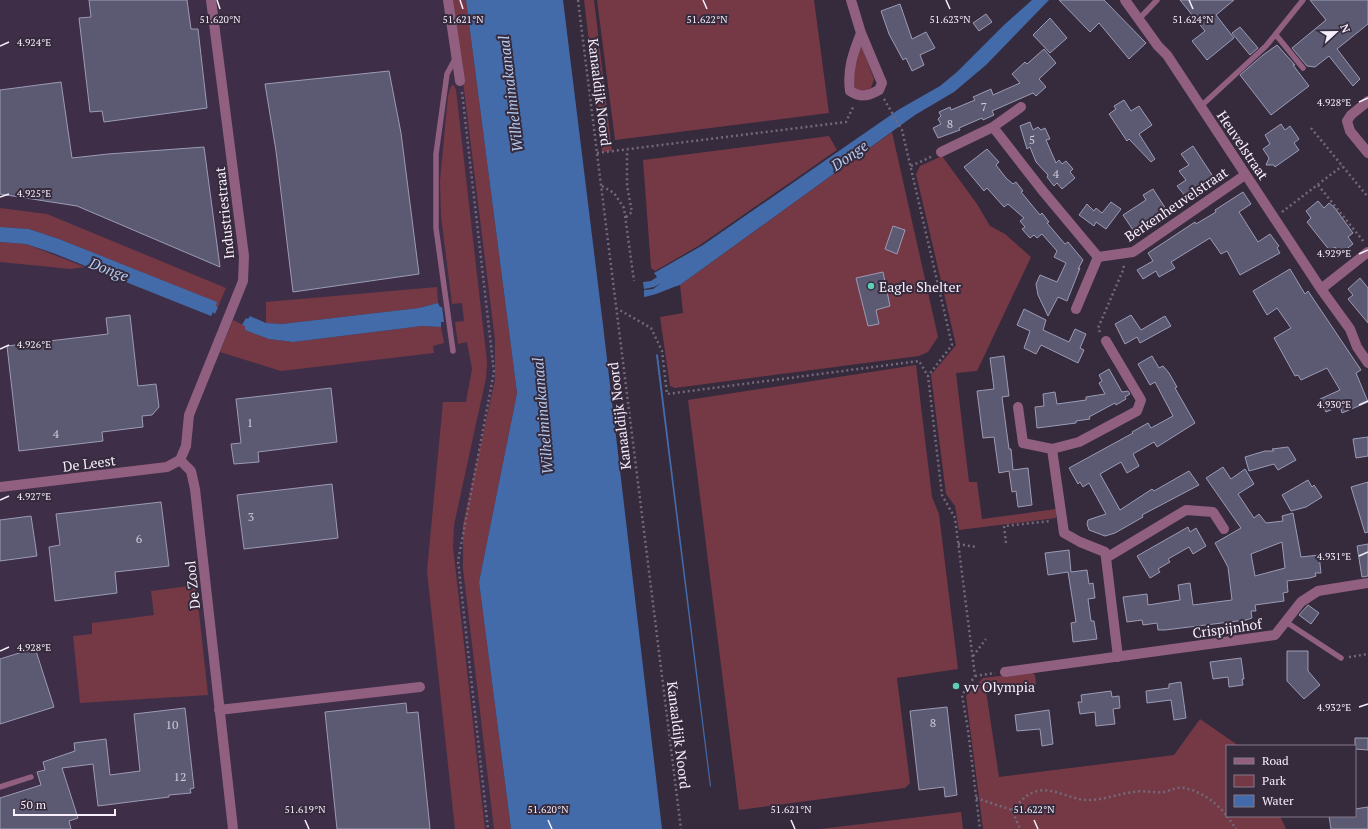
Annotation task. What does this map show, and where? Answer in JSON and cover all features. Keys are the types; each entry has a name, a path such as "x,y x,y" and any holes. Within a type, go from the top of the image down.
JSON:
{"street":[{"name":"Industriestraat","path":"180,460 186,446 189,415 242,281 244,256 211,0"},
{"path":"448,0 460,81"},
{"path":"851,0 861,33 882,83 879,90 869,96 858,96 850,91 848,76 852,57 861,33"},
{"name":"Heuvelstraat","path":"1124,0 1158,46 1168,55 1200,107 1321,289 1350,329 1357,347 1367,359"},
{"path":"1368,101 1351,115 1347,121 1350,130 1368,153"},
{"path":"941,152 993,127 1021,107"},
{"path":"993,127 1042,190 1098,257 1076,309"},
{"name":"Berkenheuvelstraat","path":"1098,257 1133,252 1245,174"},
{"path":"1321,289 1368,252"},
{"path":"1018,407 1023,443 1052,449 1079,442 1137,411 1141,400 1106,340"},
{"path":"1052,449 1064,533 1080,542 1105,552 1118,657"},
{"name":"De Leest","path":"0,487 167,468 180,460"},
{"name":"De Zool","path":"180,460 191,471 196,489 233,829"},
{"path":"1106,558 1186,510 1213,512 1224,529"},
{"name":"Crispijnhof","path":"1005,672 1275,635 1300,602 1318,591 1368,583"},
{"path":"220,710 420,687"}],"lane":[{"path":"1139,19 1157,0"},
{"path":"1200,107 1266,46 1303,0"},
{"path":"1276,35 1303,68"},
{"path":"454,351 436,228 436,154 446,74 457,57"},
{"path":"1286,622 1341,658"},
{"path":"0,787 31,777"}],"path":[{"name":"Kanaaldijk Noord","path":"578,0 681,829"},
{"path":"460,81 494,372 458,561 488,829"},
{"path":"597,153 846,122 858,96"},
{"path":"890,109 902,130 952,345 928,376"},
{"path":"1311,128 1368,197"},
{"path":"626,218 632,212 627,186 627,150"},
{"path":"911,166 941,152"},
{"path":"1274,218 1342,166"},
{"path":"1318,185 1368,247"},
{"path":"601,186 614,193 624,208 634,281"},
{"path":"1106,340 1098,328 1124,268 1119,254"},
{"path":"616,308 651,328 662,351 667,394 919,361 928,376 942,495 955,518 975,676 962,695 968,730 980,829"},
{"path":"1006,543 1004,526 1062,520"},
{"path":"958,544 976,547"},
{"path":"972,656 986,639"},
{"path":"1341,658 1368,654"},
{"path":"975,676 1005,672"},
{"path":"1012,810 1029,794 1038,790 1047,789 1071,798 1098,800 1134,792 1163,792 1178,788 1186,788 1203,795 1218,805 1226,815"},
{"path":"976,798 1012,810 1020,829"},
{"path":"1228,817 1236,829"}],"shaded area":[{"path":"0,0 461,0 507,378 471,590 496,829 0,829"}],"green space":[{"path":"453,0 466,0 517,393 479,582 511,829 494,829 463,569 463,525 495,380 495,340"},
{"path":"584,0 594,0 612,151 602,152"},
{"path":"597,0 814,0 829,113 615,140"},
{"path":"861,45 874,79 871,88 863,92 855,89 853,71"},
{"path":"454,85 456,90 487,362 486,378 454,525 453,547 485,829 455,829 427,571 443,402 466,402 472,369 467,342 458,344 455,322 464,321 462,303 452,304 441,216 440,181 448,96 451,86"},
{"path":"892,132 938,337 928,352 919,356 675,388 670,386 660,317 683,313 680,285"},
{"path":"829,136 837,150 700,245 655,271 651,268 643,160"},
{"path":"942,156 977,204 990,226 1005,234 1031,257 977,371 956,373 969,482 977,482 982,519 1056,509 1056,518 959,530 955,506 946,494 931,375 956,345 916,174 920,166"},
{"path":"0,208 47,214 226,288 218,307 216,306 216,302 59,239 29,229 0,227"},
{"path":"0,242 26,244 85,267 71,269 0,262"},
{"path":"437,287 438,303 419,308 282,324 266,323 266,302"},
{"path":"233,320 245,326 245,330 269,339 293,342 422,326 441,327 444,343 433,346 434,353 281,371 220,352"},
{"path":"916,365 932,497 939,514 958,669 897,678 910,783 905,788 739,810 688,400"},
{"path":"196,585 208,695 80,703 73,636 92,634 92,623 154,615 151,591"},
{"path":"1031,672 1035,675 1036,685 986,691 999,777 1174,755 1200,719 1238,745 1226,745 1226,817 1280,817 1286,829 983,829 966,696 983,678"},
{"path":"961,812 963,829 820,829"}],"water":[{"name":"Wilhelminakanaal","path":"466,0 563,0 662,829 511,829 479,582 517,393"},
{"name":"Donge","path":"1032,0 1049,0 986,65 954,92 915,115 680,285 644,297 644,290 653,289 661,283 654,287 644,289 643,282 651,281 657,277 654,273 703,245 898,110 940,86 957,72 1004,25"},
{"name":"Donge","path":"0,227 29,229 59,239 217,302 216,306 218,307 215,314 213,312 211,316 53,253 26,244 0,242"},
{"path":"438,303 440,307 442,307 444,322 441,322 441,327 422,326 293,342 269,339 245,330 245,326 242,325 246,318 248,319 250,316 266,323 282,324 419,308"},
{"path":"657,354 711,786 710,787 656,355"}],"building":[{"path":"89,0 187,0 191,29 198,29 207,108 104,122 102,111 90,112 79,18 91,17"},
{"path":"1059,0 1104,0 1146,43 1129,59 1099,23 1090,32"},
{"path":"1180,0 1234,0 1216,15 1234,38 1207,60 1192,41 1205,31"},
{"path":"1310,0 1368,0 1368,24 1337,49 1360,79 1353,86 1329,56 1315,67 1307,66 1292,48 1326,20"},
{"path":"900,4 912,39 926,32 935,48 920,55 924,65 912,71 906,58 903,60 889,34 881,11"},
{"path":"986,14 992,22 979,31 973,23"},
{"path":"1050,18 1067,38 1050,53 1033,35"},
{"path":"1240,27 1258,48 1250,55 1232,33"},
{"path":"1277,45 1295,65 1293,65 1309,86 1271,115 1240,75"},
{"path":"1044,49 1056,63 1039,79 1046,87 1036,96 1033,93 992,111 994,115 983,120 982,118 959,128 960,130 938,138 933,128 941,124 938,119 941,116 939,112 950,107 951,110 975,100 973,97 991,89 993,95 1020,83 1012,74 1025,62 1027,64"},
{"path":"389,71 401,133 419,274 293,292 276,151 265,84"},
{"path":"61,82 72,158 204,147 220,267 77,206 0,194 0,90"},
{"path":"1124,100 1131,111 1139,106 1152,125 1139,134 1155,159 1151,162 1129,139 1127,141 1109,114 1116,109 1114,106"},
{"path":"1030,122 1033,130 1038,127 1041,130 1045,128 1050,139 1046,140 1056,163 1059,160 1062,164 1066,161 1073,169 1070,172 1075,178 1062,189 1057,183 1054,186 1047,177 1048,175 1036,162 1030,147 1027,149 1020,126"},
{"path":"1281,124 1285,130 1290,126 1299,139 1294,143 1299,150 1275,167 1274,165 1266,165 1269,158 1263,149 1270,144 1265,135"},
{"path":"1193,146 1214,178 1186,197 1177,186 1186,180 1179,171 1189,165 1181,154"},
{"path":"987,149 999,162 996,165 1006,178 1013,184 1016,182 1023,191 1021,192 1040,215 1042,213 1049,222 1047,223 1065,244 1068,242 1083,260 1078,269 1080,268 1067,301 1058,297 1048,316 1038,295 1036,284 1040,275 1057,282 1066,263 1054,257 1057,251 1042,234 1037,238 1034,235 1030,238 1022,229 1025,227 1020,221 1024,218 1008,204 1004,207 987,188 984,191 964,167"},
{"path":"1153,189 1166,209 1159,213 1163,218 1135,233 1123,215 1146,200 1143,195"},
{"path":"1243,192 1251,204 1239,212 1258,242 1270,234 1279,246 1277,248 1280,253 1240,275 1227,251 1221,254 1210,238 1171,262 1175,268 1159,277 1156,271 1143,279 1137,270 1153,261 1148,253 1195,222 1196,224 1216,212 1215,210"},
{"path":"1318,201 1324,208 1329,203 1334,207 1353,233 1348,237 1353,244 1340,254 1335,247 1330,251 1307,222 1311,218 1306,211"},
{"path":"1111,202 1121,209 1106,229 1096,222 1094,226 1079,215 1087,204 1094,211 1096,208 1102,213"},
{"path":"893,226 905,230 897,254 885,249"},
{"path":"1290,269 1305,294 1308,291 1361,370 1356,373 1368,402 1342,413 1340,406 1326,412 1320,399 1340,390 1327,368 1301,380 1298,375 1295,376 1274,338 1291,328 1277,308 1267,315 1253,291"},
{"path":"883,272 890,306 876,310 879,324 868,326 856,278"},
{"path":"1360,278 1368,288 1368,323 1348,299 1353,295 1348,289"},
{"path":"1024,309 1046,320 1043,330 1069,342 1075,329 1086,334 1080,348 1084,350 1078,363 1041,345 1036,354 1024,348 1030,331 1017,325"},
{"path":"130,315 138,386 156,384 159,407 152,415 142,416 143,427 102,432 103,441 19,451 7,346 108,334 106,318"},
{"path":"1131,315 1141,330 1165,316 1171,326 1140,343 1137,337 1125,344 1115,324"},
{"path":"1004,356 1009,396 1002,397 1009,449 1011,449 1013,470 1028,468 1032,505 1018,507 1016,491 1012,492 1009,471 999,473 994,437 983,438 977,391 994,389 990,358"},
{"path":"1152,356 1159,368 1163,366 1169,373 1177,387 1175,388 1195,423 1157,447 1154,442 1133,454 1139,466 1127,473 1121,462 1100,474 1120,510 1152,489 1154,491 1189,471 1199,485 1142,515 1143,517 1115,533 1105,536 1089,530 1087,524 1088,520 1106,514 1089,483 1083,487 1080,482 1078,484 1069,468 1133,433 1132,432 1148,423 1151,428 1173,416 1155,382 1150,385 1138,364"},
{"path":"1109,369 1122,392 1128,391 1130,394 1125,397 1126,399 1116,405 1115,403 1089,417 1090,419 1076,421 1076,423 1037,428 1035,407 1044,406 1043,394 1055,392 1057,404 1086,400 1086,397 1105,394 1099,383 1102,381 1099,375"},
{"path":"331,388 337,442 258,452 259,462 234,464 231,444 241,443 236,399"},
{"path":"1368,437 1368,456 1356,458 1353,439"},
{"path":"1288,447 1296,460 1278,470 1274,464 1249,471 1245,457 1265,451 1274,451 1272,449"},
{"path":"1223,467 1231,479 1245,469 1254,484 1238,494 1254,518 1259,514 1266,523 1283,521 1282,516 1293,513 1301,557 1319,555 1321,573 1315,573 1316,576 1310,578 1287,581 1288,592 1283,593 1284,601 1255,605 1256,611 1251,611 1252,618 1246,620 1165,630 1158,630 1157,623 1143,625 1142,620 1127,622 1123,597 1147,594 1148,605 1180,600 1178,585 1190,583 1193,605 1232,600 1228,567 1215,543 1241,528 1206,478","holes":["1282,542 1285,568 1255,576 1251,554"]},
{"path":"1308,480 1312,487 1314,485 1322,497 1306,507 1291,511 1282,495"},
{"path":"1368,482 1368,532 1365,533 1351,487"},
{"path":"332,484 338,538 244,549 237,495"},
{"path":"161,502 169,566 115,572 117,593 55,601 49,547 60,545 56,514"},
{"path":"31,516 37,556 0,561 0,520"},
{"path":"1188,527 1190,532 1196,528 1206,546 1193,554 1189,547 1168,559 1170,562 1158,569 1160,572 1150,578 1137,556"},
{"path":"1368,544 1368,576 1362,577 1357,546"},
{"path":"1069,550 1071,572 1087,570 1089,584 1093,583 1095,598 1088,599 1091,621 1094,621 1097,639 1073,642 1071,623 1076,622 1068,572 1048,575 1045,553"},
{"path":"1308,605 1319,613 1311,624 1299,615"},
{"path":"35,648 54,707 0,724 0,659"},
{"path":"1287,651 1308,651 1308,671 1320,685 1304,699 1287,681"},
{"path":"1241,658 1244,679 1242,679 1243,685 1229,687 1228,677 1213,679 1210,662"},
{"path":"1181,682 1186,718 1174,720 1171,700 1147,703 1146,691 1169,688 1169,684"},
{"path":"1111,691 1112,697 1119,696 1120,708 1113,709 1115,724 1096,726 1095,712 1080,714 1078,702 1082,702 1081,695"},
{"path":"406,703 407,713 418,712 430,829 337,829 325,712"},
{"path":"947,707 957,795 945,797 944,787 919,790 910,711"},
{"path":"185,708 194,788 190,789 191,793 98,806 93,764 62,768 78,818 69,821 71,829 0,829 0,798 41,785 37,772 45,770 43,762 75,751 74,743 106,739 110,775 140,771 134,714"},
{"path":"1049,710 1053,744 1042,746 1040,729 1017,731 1015,715"},
{"path":"1355,738 1368,738 1368,750 1356,749"},
{"path":"1368,807 1368,829 1331,829 1329,817 1356,817 1356,809"}],"place":[{"name":"Eagle Shelter","path":"871,286"},
{"name":"vv Olympia","path":"956,686"}]}
